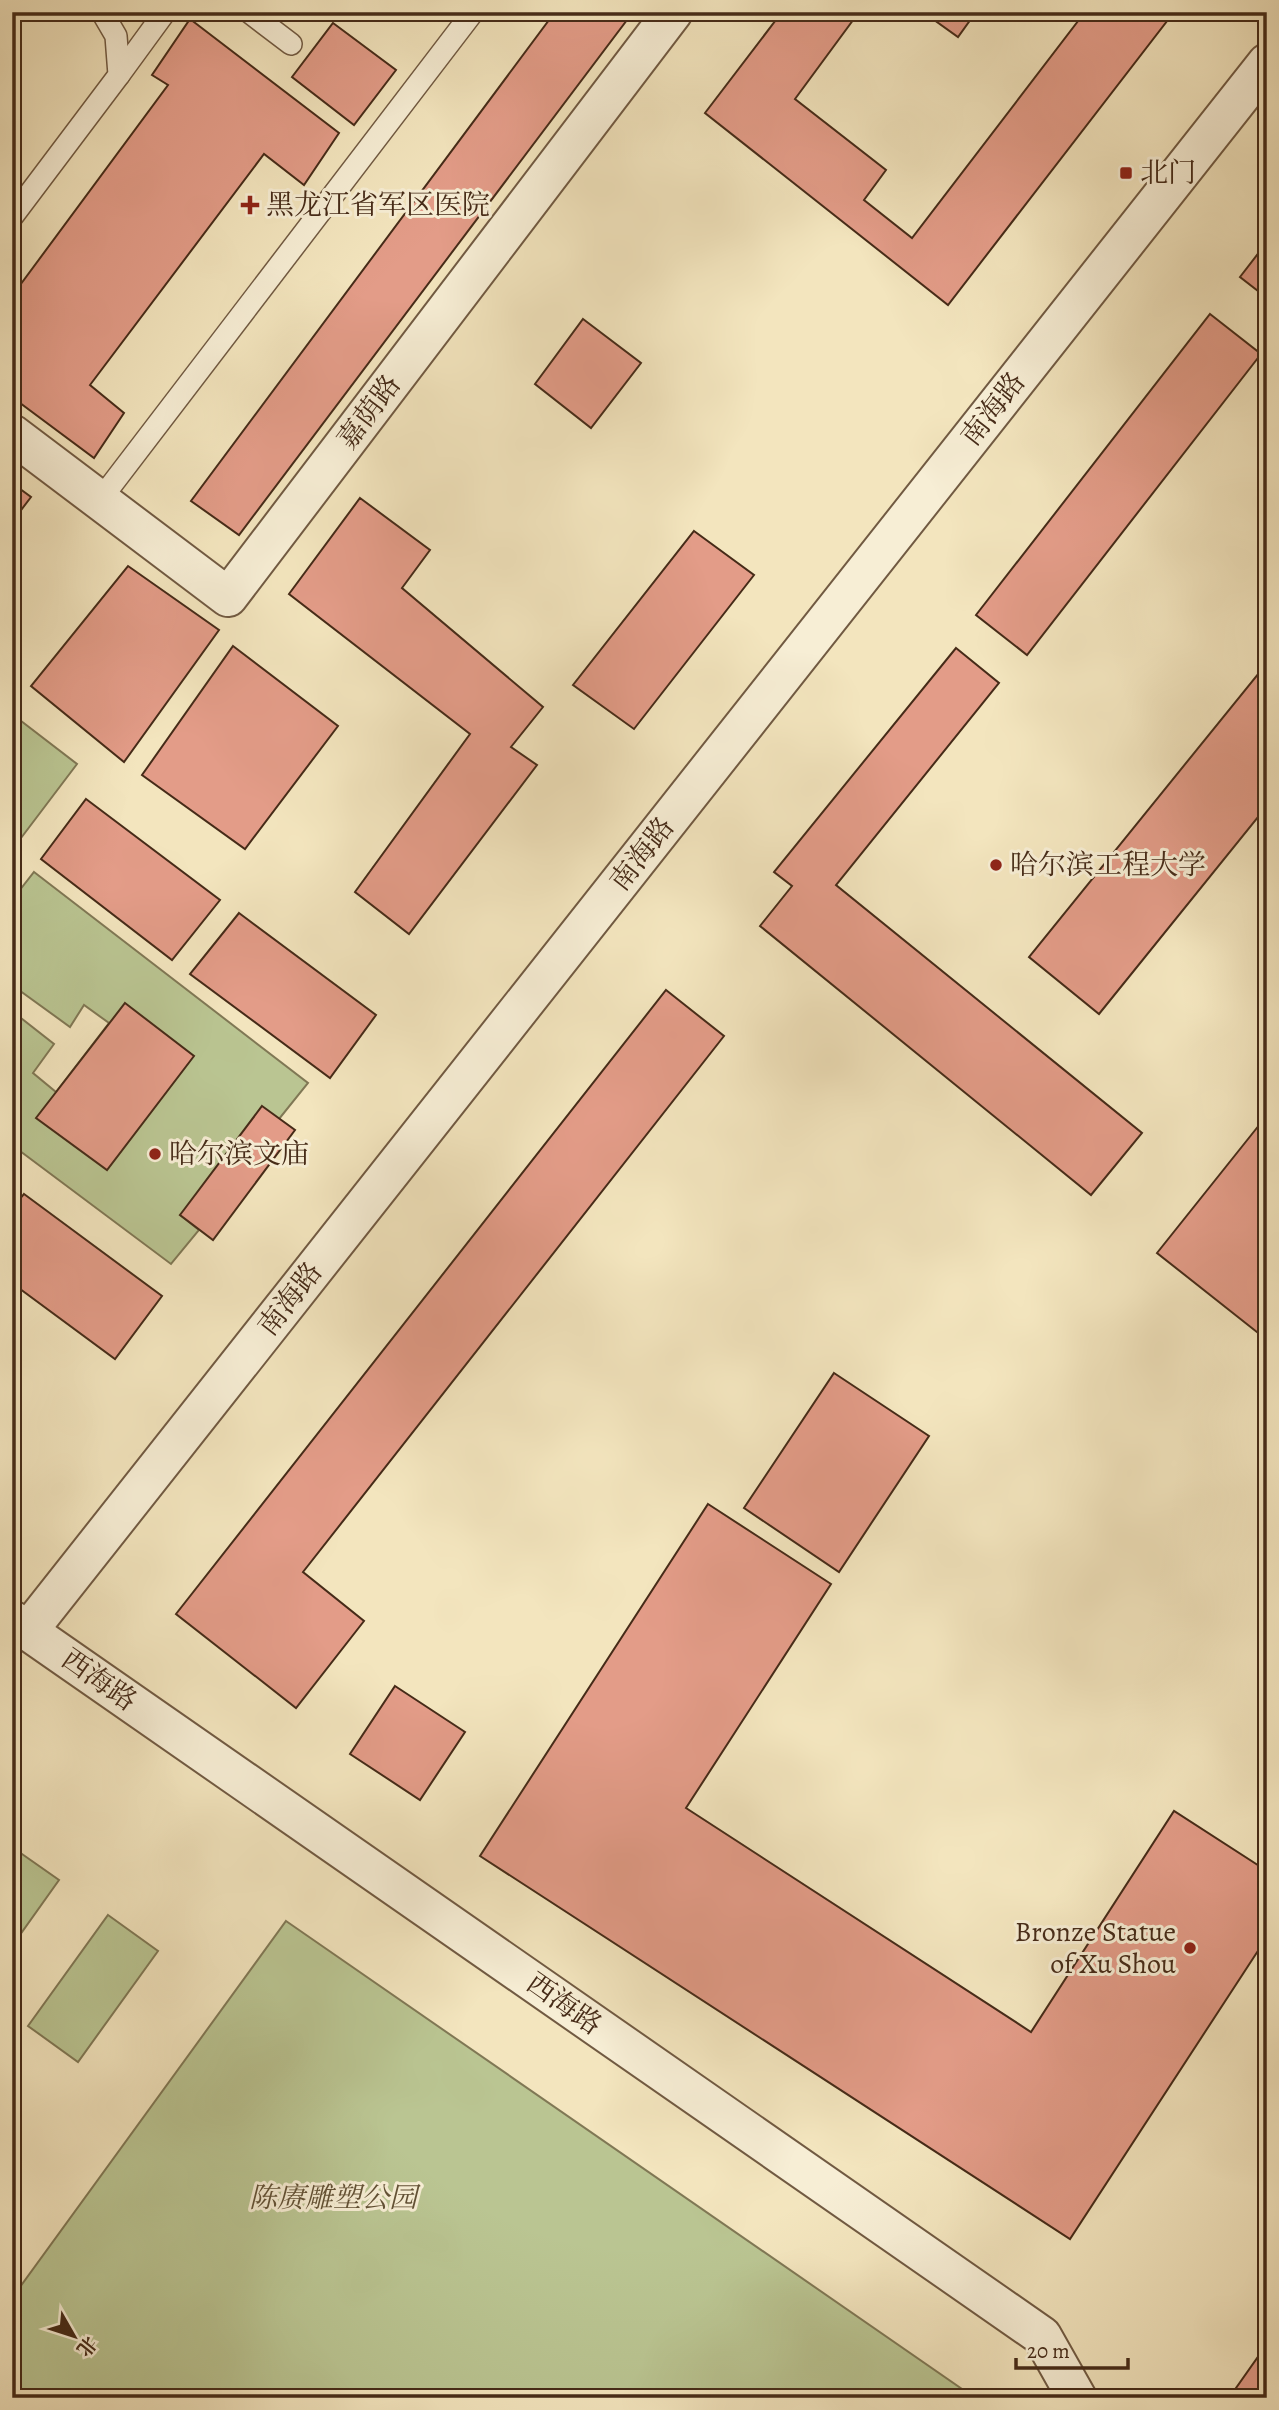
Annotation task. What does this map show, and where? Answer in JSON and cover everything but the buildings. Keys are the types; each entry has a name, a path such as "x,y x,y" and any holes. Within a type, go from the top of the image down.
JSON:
{"street":[{"name":"嘉荫路","path":"12,434 228,597 673,12"},
{"name":"南海路","path":"20,1626 1267,63"},
{"name":"西海路","path":"20,1626 1042,2336 1077,2398"}],"lane":[{"path":"102,12 116,36 119,75"},
{"path":"12,217 166,12"},
{"path":"249,12 291,44"},
{"path":"100,500 473,12"}],"green space":[{"path":"12,714 77,764 18,842 12,838"},
{"path":"34,872 308,1083 279,1119 180,1215 199,1230 171,1264 12,1145 12,1011 54,1044 33,1073 56,1092 109,1023 84,1005 70,1027 12,985 12,900"},
{"path":"12,1847 59,1880 12,1946"},
{"path":"108,1915 158,1951 78,2062 28,2026"},
{"name":"陈赓雕塑公园","path":"286,1921 975,2398 12,2398 12,2298"}],"place":[{"name":"北门","path":"1126,173"},
{"name":"黑龙江省军区医院","path":"250,205"},
{"name":"哈尔滨工程大学","path":"996,865"},
{"name":"哈尔滨文庙","path":"155,1154"},
{"name":"Bronze Statue of Xu Shou","path":"1190,1948"}]}
